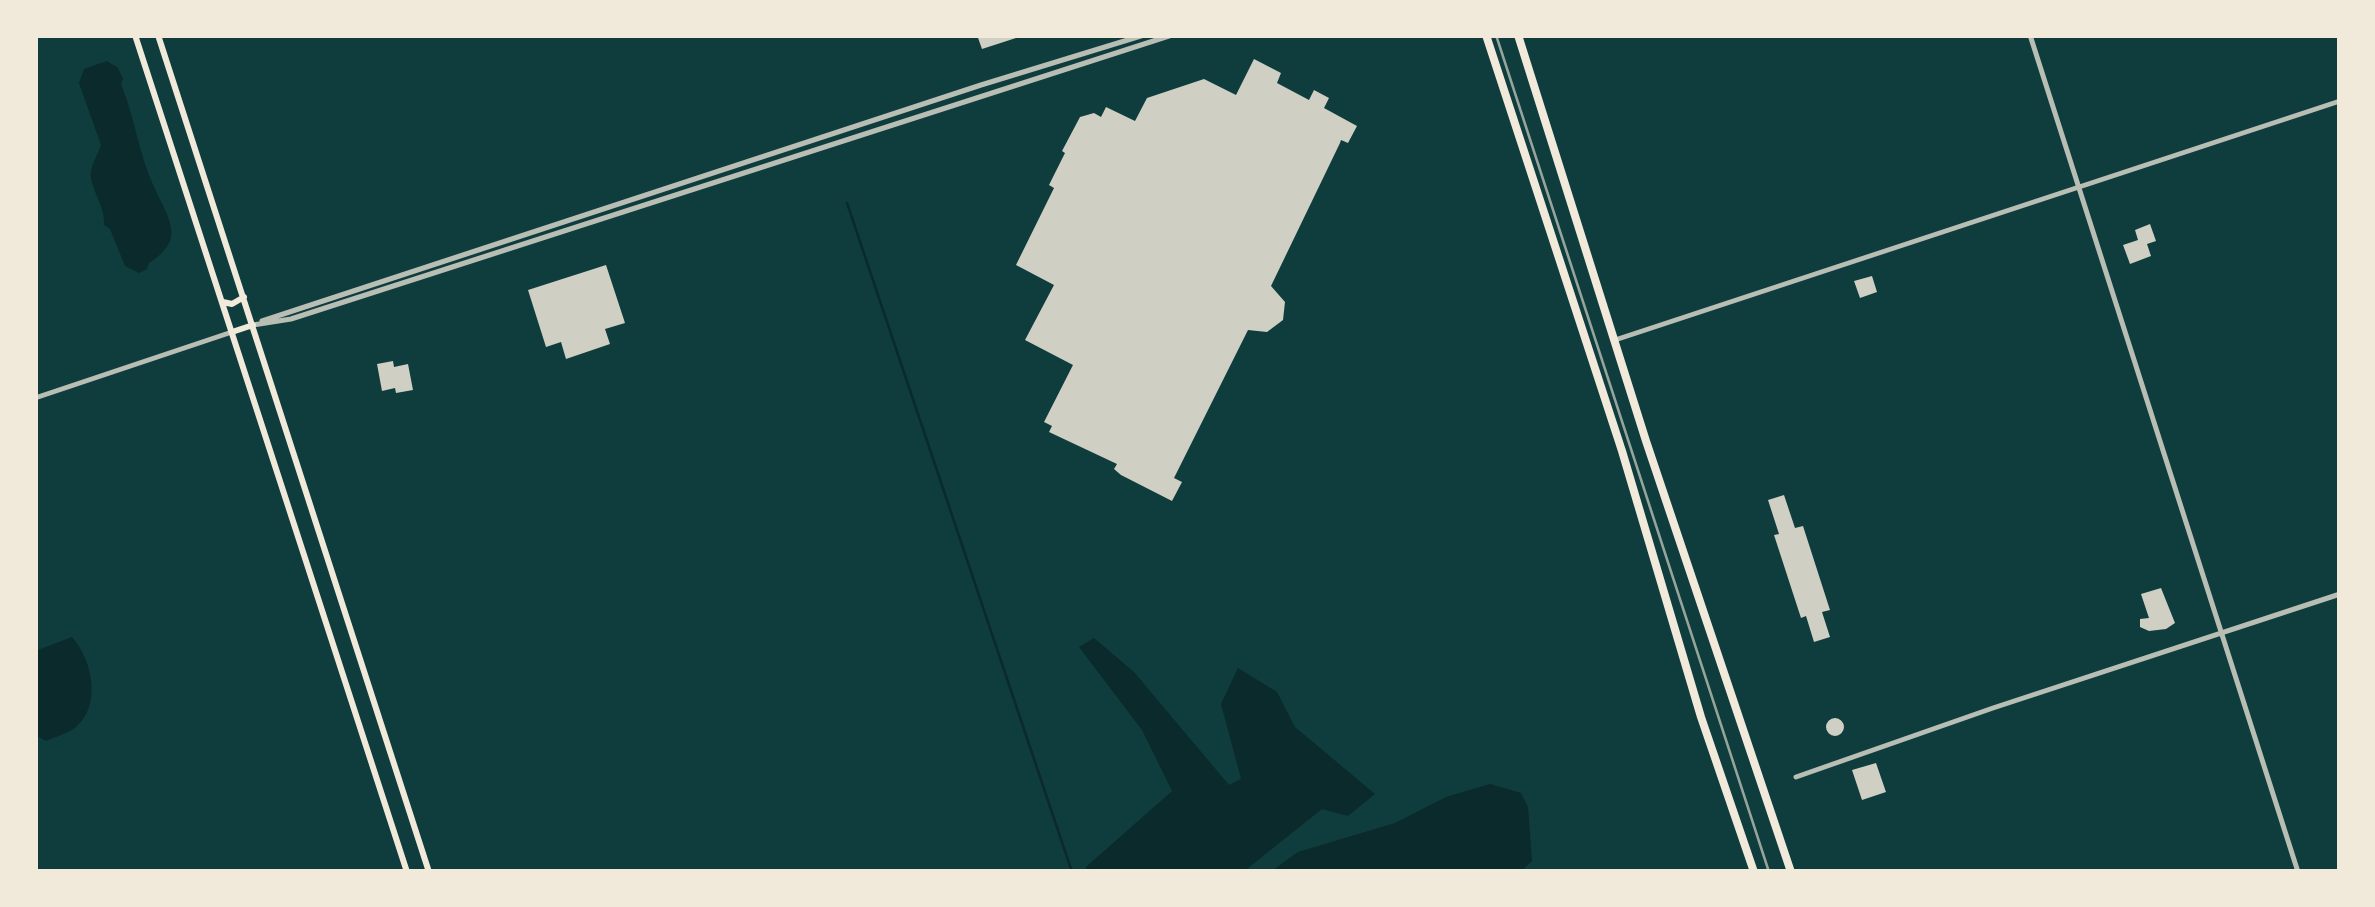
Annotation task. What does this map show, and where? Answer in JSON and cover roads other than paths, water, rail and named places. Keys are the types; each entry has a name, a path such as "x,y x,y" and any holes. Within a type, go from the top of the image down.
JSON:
{"main road":[{"path":"158,35 429,872"},
{"path":"1486,35 1622,452 1701,717 1754,872"},
{"path":"1518,35 1791,872"},
{"path":"138,36 407,872"},
{"path":"222,302 232,304 244,297"},
{"path":"232,332 253,325"}],"street":[{"path":"253,325 1144,35"},
{"path":"2030,35 2298,872"},
{"path":"253,325 298,317 1168,36"},
{"path":"1615,340 2340,101"},
{"path":"35,398 232,332"},
{"path":"1796,777 2340,594"}],"water":[{"path":"107,61 118,68 123,79 121,84 145,163 171,228 166,247 139,273 125,266 110,229 104,225 91,178 101,145 79,83 84,69"},
{"path":"72,637 89,669 89,707 76,727 46,741 35,735 35,651"},
{"path":"1094,638 1134,672 1229,785 1241,779 1221,704 1238,668 1277,692 1295,727 1375,794 1348,816 1322,809 1243,872 1085,872 1172,791 1142,730 1079,647"},
{"path":"1490,784 1521,793 1528,807 1532,861 1520,872 1270,872 1298,852 1395,823 1446,797"}],"waterway":[{"path":"847,203 1072,872"}],"tram line":[{"path":"1496,35 1769,872"}]}
